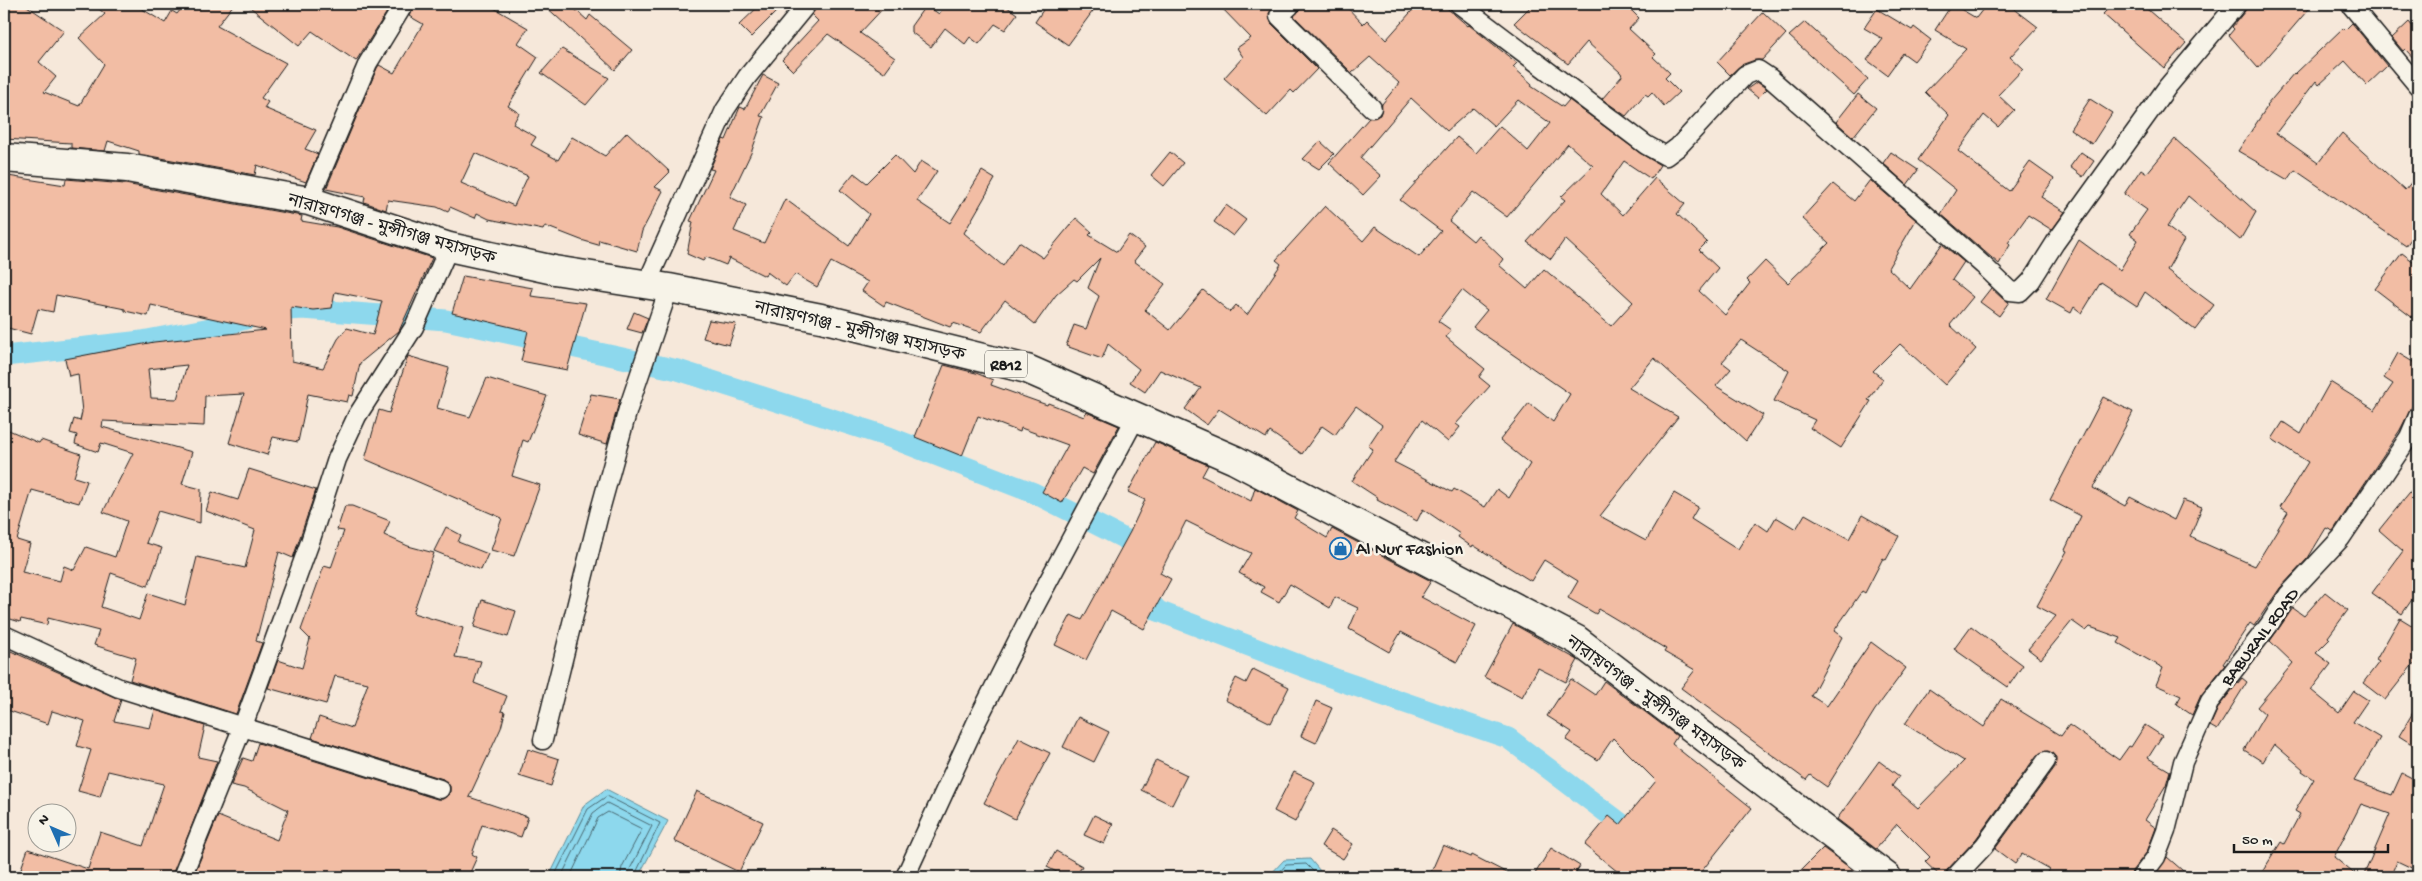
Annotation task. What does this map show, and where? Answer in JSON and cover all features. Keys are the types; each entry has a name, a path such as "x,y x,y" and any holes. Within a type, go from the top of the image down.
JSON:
{"main road":[{"name":"নারায়ণগঞ্জ - মুন্সীগঞ্জ মহাসড়ক","path":"4,158 127,168 309,201 448,247 554,270 657,286 821,318 1027,369 1236,460 1577,640 1887,877"}],"street":[{"path":"309,201 368,63 404,4"},
{"path":"543,740 600,510 628,409 648,353 657,286 725,110 746,77 807,4"},
{"path":"1288,4 1290,6 1279,16 1372,108"},
{"path":"1459,4 1646,145 1666,156 1678,147 1745,75 1758,70 1770,78 1976,259 2010,292 2020,292 2031,281 2055,243 2168,86 2237,4"},
{"path":"2350,4 2418,86"},
{"path":"182,877 243,726 310,542 337,459 357,416 414,327 448,247"},
{"path":"905,877 976,723 1136,416"},
{"name":"BABURAIL ROAD","path":"2141,877 2156,857 2166,830 2183,762 2210,701 2269,624 2288,595 2341,538 2409,437 2418,416"},
{"path":"4,635 119,688 440,789"},
{"path":"1955,877 1984,846 2046,761"}],"water":[{"path":"606,789 668,821 638,877 549,877 584,805"},
{"path":"1310,859 1325,877 1268,877 1284,860"}],"building":[{"path":"4,4 24,4 64,31 39,62 56,77 44,92 79,106 104,64 79,38 105,14 93,4 134,4 165,23 172,11 177,14 185,4 234,4 217,26 286,63 261,98 268,102 264,108 316,130 305,149 318,154 306,182 257,165 255,175 139,154 139,151 108,141 105,151 71,148 71,143 4,139"},
{"path":"246,4 392,4 356,61 312,31 299,46"},
{"path":"415,4 487,4 528,28 518,43 538,57 508,106 519,113 513,124 536,137 531,145 558,160 572,137 605,156 627,132 670,172 655,187 663,191 642,231 637,251 599,240 598,245 545,226 543,230 489,219 477,213 475,218 450,207 448,212 437,207 388,200 386,210 364,202 365,197 326,189 377,68 379,65 394,73 423,24 409,16","holes":["475,153 528,176 514,206 461,183"]},
{"path":"543,4 569,4 587,20 590,15 632,50 615,70"},
{"path":"761,4 784,4 751,37 739,25"},
{"path":"817,4 887,4 860,33 895,58 884,73 828,34 793,71 782,60 818,21 812,15"},
{"path":"946,4 1003,4 1017,14 1005,30 995,24 979,44 970,37 965,44 945,28 931,47 911,32 911,26 926,5 939,14"},
{"path":"1047,4 1098,4 1068,45 1035,22"},
{"path":"1218,4 1277,4 1269,13 1271,23 1317,69 1294,93 1291,90 1267,116 1224,78 1243,57 1237,48 1251,38"},
{"path":"1300,4 1344,4 1363,24 1367,20 1386,40 1418,4 1442,4 1517,63 1513,67 1532,84 1531,86 1563,107 1569,100 1640,153 1660,165 1651,179 1624,161 1601,194 1623,215 1655,178 1685,204 1677,214 1707,242 1699,250 1718,268 1699,291 1725,315 1750,283 1747,280 1765,261 1788,283 1829,243 1802,218 1833,184 1854,201 1870,180 1916,220 1888,268 1910,289 1942,244 1964,262 1952,280 1973,297 1950,325 1976,349 1945,385 1900,344 1873,371 1883,379 1868,400 1871,401 1841,448 1810,428 1815,420 1774,401 1789,371 1741,340 1722,362 1731,369 1716,386 1763,415 1746,441 1654,358 1629,388 1678,417 1600,516 1646,541 1674,493 1698,507 1691,519 1738,549 1755,522 1768,531 1776,517 1796,529 1805,514 1849,539 1862,515 1899,536 1886,560 1883,558 1865,593 1862,591 1834,631 1842,637 1811,696 1827,706 1871,642 1906,668 1875,710 1827,787 1810,775 1806,780 1681,688 1695,670 1664,652 1666,649 1599,609 1596,614 1568,598 1578,581 1544,560 1531,581 1473,545 1472,547 1458,537 1460,534 1423,509 1417,521 1377,500 1378,498 1352,481 1373,449 1368,446 1382,425 1356,406 1335,435 1322,426 1302,454 1270,432 1266,438 1219,409 1207,425 1185,409 1201,388 1160,370 1145,392 1130,382 1139,369 1108,344 1102,359 1066,346 1074,325 1086,329 1099,296 1088,288 1100,258 1077,281 1074,279 1056,295 1035,324 1005,300 981,332 953,323 950,327 886,302 884,306 862,291 868,282 831,262 817,287 795,274 786,286 767,272 765,276 729,258 726,265 706,257 703,261 687,254 693,222 690,221 714,170 710,169 723,139 726,140 740,107 745,109 763,75 778,83 760,116 764,117 751,153 730,197 746,205 734,231 764,243 785,199 849,246 869,214 840,190 854,173 867,183 895,155 913,174 921,161 937,171 917,201 950,223 982,171 995,179 964,233 1003,266 1019,242 1043,258 1076,218 1092,232 1089,235 1117,252 1129,235 1145,247 1134,261 1165,284 1145,310 1170,330 1203,290 1230,312 1236,305 1247,315 1281,264 1276,260 1325,206 1363,241 1375,227 1419,257 1441,231 1400,200 1457,137 1476,153 1500,126 1528,151 1550,123 1518,100 1494,126 1473,108 1447,131 1411,98 1360,158 1381,176 1363,195 1329,163 1369,118 1380,115 1382,104 1399,83 1370,57 1352,73 1294,16 1300,10","holes":["1568,144 1593,166 1561,197 1565,200 1527,242 1551,259 1565,239 1633,302 1611,326 1544,269 1527,289 1499,265 1503,259 1478,235 1473,241 1449,221 1473,192 1507,217","1462,290 1487,310 1473,327 1570,394 1553,422 1529,403 1500,440 1530,464 1509,498 1497,489 1485,507 1454,489 1452,492 1394,462 1422,420 1448,442 1460,427 1456,424 1490,386 1479,377 1485,369 1446,337 1451,330 1438,321"]},
{"path":"1533,4 1625,4 1639,18 1629,29 1656,54 1653,57 1670,73 1665,78 1679,92 1664,106 1652,92 1648,96 1645,94 1626,116 1602,99 1622,76 1621,73 1587,42 1568,64 1514,23"},
{"path":"1952,4 1976,18 1987,4 2008,4 2038,27 2010,57 2023,69 1998,95 2014,110 1998,127 1984,115 1958,151 2009,191 2030,162 2054,179 2041,197 2065,212 2052,230 2028,215 2008,243 2010,245 1999,264 1941,214 1956,190 1918,160 1949,115 1925,92 1966,49 1935,30"},
{"path":"2113,4 2141,4 2186,43 2164,68 2103,14"},
{"path":"2247,4 2313,4 2258,68 2229,35 2234,29 2232,27 2245,11"},
{"path":"1877,9 1912,30 1914,27 1931,40 1914,61 1903,53 1887,75 1867,60 1883,39 1864,28"},
{"path":"1763,12 1786,34 1762,60 1755,60 1741,65 1730,75 1717,62"},
{"path":"1805,22 1868,79 1854,95 1789,36"},
{"path":"2409,22 2418,33 2418,63 2405,49 2403,51 2392,38"},
{"path":"2352,23 2387,66 2367,85 2345,61 2319,85 2316,81 2276,133 2318,163 2342,133 2405,190 2418,174 2418,229 2406,246 2295,170 2288,180 2238,151 2266,106 2294,73 2343,28 2345,30"},
{"path":"562,49 609,78 586,105 541,73"},
{"path":"1757,82 1767,89 1758,98 1747,89"},
{"path":"1858,94 1876,108 1853,137 1836,122"},
{"path":"2090,99 2112,113 2092,144 2070,129"},
{"path":"2175,139 2256,212 2240,240 2188,196 2167,227 2184,240 2167,270 2214,305 2195,330 2145,292 2137,306 2101,282 2082,313 2074,307 2071,313 2046,299 2079,240 2120,270 2138,240 2130,234 2147,210 2124,194 2141,169 2147,173"},
{"path":"1320,141 1334,154 1319,169 1303,159"},
{"path":"1170,152 1183,163 1164,186 1151,175"},
{"path":"1891,152 1918,170 1907,185 1883,163"},
{"path":"2081,152 2094,161 2083,177 2070,167"},
{"path":"8,176 65,185 66,179 125,184 302,216 301,221 337,227 432,258 399,331 360,363 353,396 349,395 347,402 308,394 298,442 273,437 267,455 229,443 244,394 205,396 204,426 103,421 102,427 192,452 182,484 201,489 200,523 158,511 146,543 162,548 148,586 111,573 101,607 139,620 148,593 185,605 197,557 245,568 255,530 206,511 212,492 238,500 249,469 316,490 293,558 279,552 256,641 262,643 236,714 130,680 136,658 94,645 99,631 48,618 47,625 21,619 20,622 4,617 4,428 39,443 41,440 81,454 74,477 87,481 79,503 32,490 17,540 30,544 22,572 60,581 64,566 74,570 86,547 115,557 127,521 103,512 133,453 101,443 98,452 75,444 77,435 70,433 74,419 80,421 82,412 78,374 69,376 65,359 154,342 266,330 151,305 148,316 125,311 125,309 56,295 53,312 38,309 31,334 4,327 4,204","holes":["335,292 382,301 373,335 347,328 338,339 323,368 292,361 291,307 313,310 332,308","187,365 177,399 151,398 148,369"]},
{"path":"1226,205 1246,220 1233,236 1214,222"},
{"path":"2402,253 2418,265 2418,322 2375,289"},
{"path":"463,276 533,288 531,296 586,303 567,370 521,361 528,331 452,313"},
{"path":"1991,288 2009,302 1999,316 1980,302"},
{"path":"634,312 648,318 642,333 627,329"},
{"path":"709,320 736,324 729,345 703,338"},
{"path":"2398,353 2418,365 2418,395 2400,430 2333,531 2326,528 2308,558 2280,588 2254,626 2250,623 2223,664 2225,665 2201,695 2192,715 2176,704 2181,696 2156,685 2163,668 2118,643 2121,638 2090,627 2086,631 2072,621 2041,659 2028,649 2056,616 2037,606 2067,551 2065,550 2081,516 2050,500 2103,397 2133,412 2093,488 2125,506 2130,497 2174,520 2183,500 2202,507 2190,537 2255,566 2288,512 2280,507 2308,462 2272,439 2283,422 2301,434 2330,382 2375,410 2393,384 2384,378"},
{"path":"408,356 449,368 437,408 470,417 487,378 547,396 528,442 523,440 512,476 540,485 514,556 491,550 502,518 365,459 379,410 389,413"},
{"path":"944,365 976,373 993,380 991,385 1047,405 1048,403 1084,417 1086,412 1119,426 1093,474 1082,468 1062,503 1042,492 1068,445 1021,428 1020,432 978,416 962,456 915,437"},
{"path":"591,394 620,399 607,444 578,435"},
{"path":"1155,442 1208,465 1202,476 1251,501 1255,488 1298,511 1294,518 1327,538 1332,529 1431,581 1421,597 1476,626 1457,662 1401,632 1389,652 1349,629 1358,608 1335,597 1330,608 1290,584 1279,602 1261,592 1264,587 1239,573 1251,553 1186,521 1160,573 1171,579 1144,629 1111,611 1086,660 1055,645 1071,615 1082,620 1130,532 1145,500 1128,492"},
{"path":"2418,482 2418,591 2402,614 2372,593 2403,551 2379,530"},
{"path":"345,506 352,506 390,521 384,535 408,546 434,553 413,613 463,628 455,657 481,661 474,683 507,696 501,711 505,712 501,728 469,797 528,817 521,837 482,825 472,854 477,857 468,877 193,877 218,816 277,840 288,810 244,788 231,785 243,758 252,761 258,743 437,799 443,799 450,793 450,786 443,779 312,738 319,717 352,728 368,683 335,676 326,704 268,688 278,660 302,668 310,639 301,630 324,566 331,568 344,531 337,530"},
{"path":"446,527 461,535 458,542 488,554 481,570 434,551"},
{"path":"2325,592 2348,610 2328,637 2330,639 2316,653 2331,664 2311,690 2339,713 2354,691 2368,700 2353,722 2380,738 2354,781 2392,795 2402,773 2418,781 2418,871 2397,861 2390,877 2363,877 2390,814 2361,804 2334,857 2358,877 2259,877 2281,842 2284,844 2300,814 2295,811 2314,779 2302,771 2303,769 2274,744 2263,762 2244,750 2265,714 2257,707 2293,663 2270,641 2293,608 2304,616"},
{"path":"482,600 516,611 508,637 474,627"},
{"path":"2400,618 2418,629 2418,658 2385,700 2363,683 2379,662 2376,660"},
{"path":"1513,624 1578,660 1566,682 1538,668 1522,697 1484,677"},
{"path":"1971,626 2023,665 2008,687 1954,649"},
{"path":"4,648 121,700 114,721 150,728 155,710 205,726 198,757 217,761 172,877 18,877 28,849 28,854 43,854 88,869 100,832 143,846 164,784 108,771 100,797 78,791 91,750 77,746 85,721 52,711 48,724 4,709"},
{"path":"1253,669 1289,687 1271,723 1225,700 1236,678 1246,683"},
{"path":"2242,678 2247,682 2217,730 2210,726 2219,706"},
{"path":"1571,679 1595,695 1604,681 1677,736 1672,744 1752,808 1697,877 1624,877 1585,845 1609,816 1620,825 1656,781 1613,738 1598,760 1566,740 1572,732 1547,716"},
{"path":"1929,689 1984,727 2001,699 2061,736 2069,725 2119,760 2129,746 2131,747 2145,725 2162,736 2148,758 2170,771 2166,785 2145,820 2156,828 2147,852 2132,871 2131,877 2044,877 2049,869 2022,854 2015,864 1995,849 2055,767 2056,757 2048,751 2037,755 1976,839 1947,870 1945,877 1941,877 1925,862 1930,857 1897,824 1876,849 1837,819 1879,761 1899,776 1892,786 1918,808 1964,761 1905,724"},
{"path":"1316,701 1332,708 1316,743 1301,736"},
{"path":"2418,704 2418,748 2399,736"},
{"path":"1078,717 1109,732 1094,762 1063,747"},
{"path":"1019,738 1050,753 1015,819 984,803"},
{"path":"528,749 559,759 551,786 519,776"},
{"path":"1156,760 1187,775 1172,805 1141,790"},
{"path":"1294,772 1315,782 1295,822 1274,811"},
{"path":"697,791 763,822 739,872 674,841"},
{"path":"1094,815 1113,824 1104,844 1084,835"},
{"path":"1331,830 1353,844 1343,859 1321,846"},
{"path":"1443,845 1471,857 1472,855 1515,877 1429,877"},
{"path":"1551,848 1580,866 1573,877 1533,877"},
{"path":"1823,848 1857,873 1853,877 1794,877"},
{"path":"1056,851 1082,866 1076,877 1066,877 1047,867"},
{"path":"2167,857 2190,877 2154,877"}],"waterway":[{"path":"4,356 142,341 221,326 274,311 303,309 446,320 678,370 889,437 1034,493 1137,545 1131,581 1158,611 1341,681 1508,738 1643,840"}],"place":[{"name":"Al Nur Fashion","path":"1340,548"}]}
